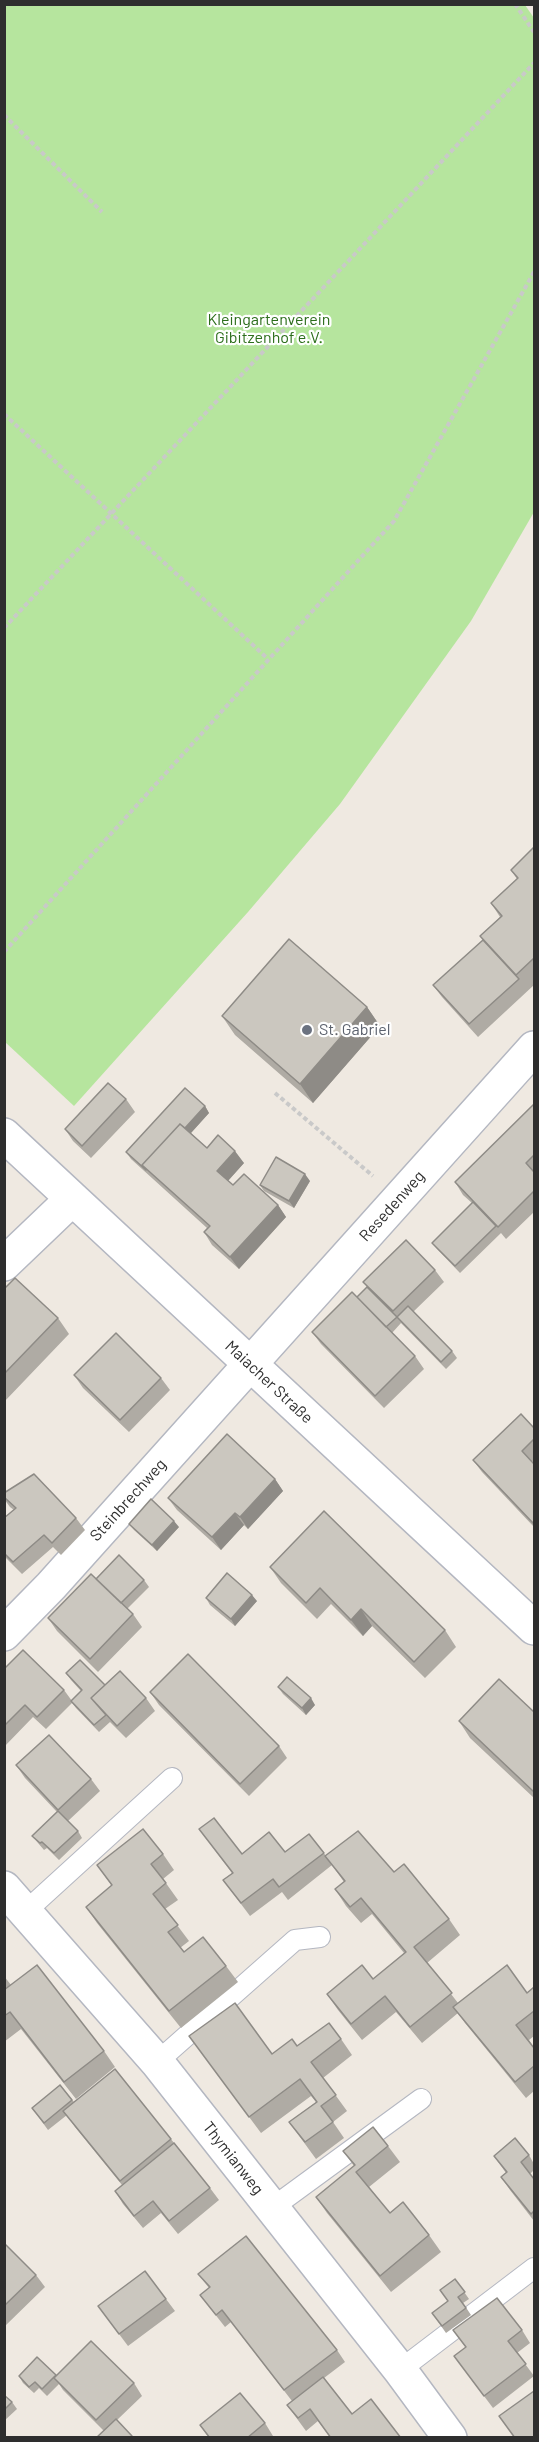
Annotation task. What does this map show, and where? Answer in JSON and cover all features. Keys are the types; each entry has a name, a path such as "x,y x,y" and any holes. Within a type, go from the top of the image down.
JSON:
{"street":[{"name":"Resedenweg","path":"250,1364 534,1048"},
{"name":"Maiacher Straße","path":"4,1135 534,1628"},
{"path":"4,1264 72,1200"},
{"name":"Steinbrechweg","path":"4,1634 51,1586 250,1364"},
{"name":"Thymianweg","path":"15,1900 157,2062 400,2370 450,2438"}],"lane":[{"path":"15,1900 172,1778"},
{"path":"157,2062 295,1940 320,1937"},
{"path":"272,2208 421,2099"},
{"path":"400,2370 534,2268"}],"path":[{"path":"515,4 534,32"},
{"path":"4,628 534,63"},
{"path":"4,115 102,212"},
{"path":"4,952 394,521 534,272"},
{"path":"4,414 268,659"},
{"path":"275,1093 399,1198"}],"green space":[{"name":"Kleingartenverein Gibitzenhof e.V.","path":"5,5 525,5 534,18 534,512 471,621 340,804 248,912 74,1106 5,1042"}],"building":[{"path":"534,847 534,958 516,975 480,936 502,916 491,903 518,878 511,870"},
{"name":"St. Gabriel","path":"289,939 367,1007 300,1084 222,1016"},
{"path":"483,940 519,979 469,1024 433,985"},
{"path":"108,1083 126,1099 82,1146 65,1129"},
{"path":"185,1088 205,1106 185,1128 180,1124 142,1165 146,1170 126,1152"},
{"path":"534,1104 534,1155 526,1163 534,1172 534,1191 498,1227 455,1182"},
{"path":"180,1124 207,1148 218,1135 235,1151 217,1171 233,1185 244,1174 278,1205 230,1257 204,1232 210,1226 142,1165"},
{"path":"276,1157 305,1174 289,1201 260,1185"},
{"path":"473,1202 496,1226 455,1266 432,1243"},
{"path":"406,1240 435,1270 393,1311 363,1282"},
{"path":"15,1278 58,1318 4,1374 4,1289"},
{"path":"367,1287 397,1317 386,1327 357,1297"},
{"path":"352,1292 415,1356 375,1396 312,1332"},
{"path":"408,1306 452,1351 441,1362 397,1317"},
{"path":"116,1333 161,1378 120,1420 74,1375"},
{"path":"521,1414 534,1428 534,1439 522,1451 534,1464 533,1523 473,1460"},
{"path":"227,1434 275,1479 240,1517 235,1513 212,1537 168,1498"},
{"path":"34,1474 76,1518 52,1543 44,1535 13,1562 4,1553 4,1518 16,1508 4,1497 4,1493"},
{"path":"151,1499 174,1521 152,1545 129,1524"},
{"path":"324,1511 445,1630 414,1662 361,1609 351,1620 320,1588 306,1603 270,1567"},
{"path":"119,1555 144,1580 121,1603 96,1579"},
{"path":"227,1573 252,1595 231,1619 206,1598"},
{"path":"91,1574 133,1614 90,1659 48,1618"},
{"path":"23,1650 64,1690 37,1717 25,1705 4,1726 4,1669"},
{"path":"188,1654 279,1746 240,1784 150,1692"},
{"path":"80,1660 105,1685 91,1698 106,1715 94,1725 71,1701 82,1690 66,1673"},
{"path":"120,1671 146,1698 117,1726 91,1698"},
{"path":"287,1677 311,1698 302,1708 278,1687"},
{"path":"499,1679 534,1712 534,1792 459,1721"},
{"path":"49,1735 91,1779 58,1810 16,1765"},
{"path":"58,1811 78,1831 54,1853 32,1836"},
{"path":"214,1818 242,1854 269,1832 285,1852 309,1834 324,1853 279,1887 273,1879 241,1903 223,1880 233,1873 199,1829"},
{"path":"143,1829 163,1854 151,1864 166,1883 153,1894 178,1925 168,1932 184,1952 203,1937 226,1966 169,2011 86,1907 112,1885 97,1865"},
{"path":"358,1831 394,1872 404,1864 449,1919 414,1947 452,1993 410,2027 385,1996 351,2024 327,1994 362,1965 373,1979 406,1952 361,1898 350,1907 335,1889 345,1881 325,1856"},
{"path":"37,1965 104,2051 64,2082 10,2012 4,2016 4,1990"},
{"path":"507,1965 527,1993 534,1987 534,2011 516,2025 534,2048 534,2066 515,2082 453,2007"},
{"path":"235,2003 272,2054 292,2039 297,2046 329,2023 341,2039 311,2062 336,2095 321,2106 333,2122 305,2142 289,2122 317,2102 300,2079 249,2117 189,2036"},
{"path":"115,2069 171,2139 120,2181 63,2111"},
{"path":"60,2085 72,2100 44,2123 32,2108"},
{"path":"373,2127 388,2146 356,2172 390,2213 403,2202 429,2235 380,2276 316,2197 355,2165 343,2151"},
{"path":"515,2138 529,2155 521,2162 534,2179 534,2211 531,2214 501,2177 507,2172 494,2156"},
{"path":"174,2143 210,2188 169,2221 153,2201 134,2216 115,2191"},
{"path":"246,2236 337,2350 284,2390 222,2310 216,2315 200,2295 210,2287 198,2274"},
{"path":"4,2243 36,2275 4,2306"},
{"path":"145,2271 166,2299 119,2334 98,2306"},
{"path":"455,2279 465,2292 458,2297 466,2308 442,2326 432,2313 448,2301 440,2290"},
{"path":"497,2298 522,2330 508,2341 526,2364 484,2396 454,2356 466,2347 453,2330"},
{"path":"91,2341 134,2383 96,2420 54,2378"},
{"path":"37,2357 56,2375 42,2389 35,2382 29,2387 19,2376"},
{"path":"323,2377 352,2414 371,2399 401,2438 331,2438 310,2409 298,2418 287,2405"},
{"path":"534,2391 534,2438 515,2438 499,2416"},
{"path":"240,2393 265,2423 247,2438 210,2438 200,2425"},
{"path":"4,2395 12,2402 4,2410"},
{"path":"116,2419 132,2436 131,2438 96,2438"}],"place":[{"name":"St. Gabriel","path":"307,1030"}]}
